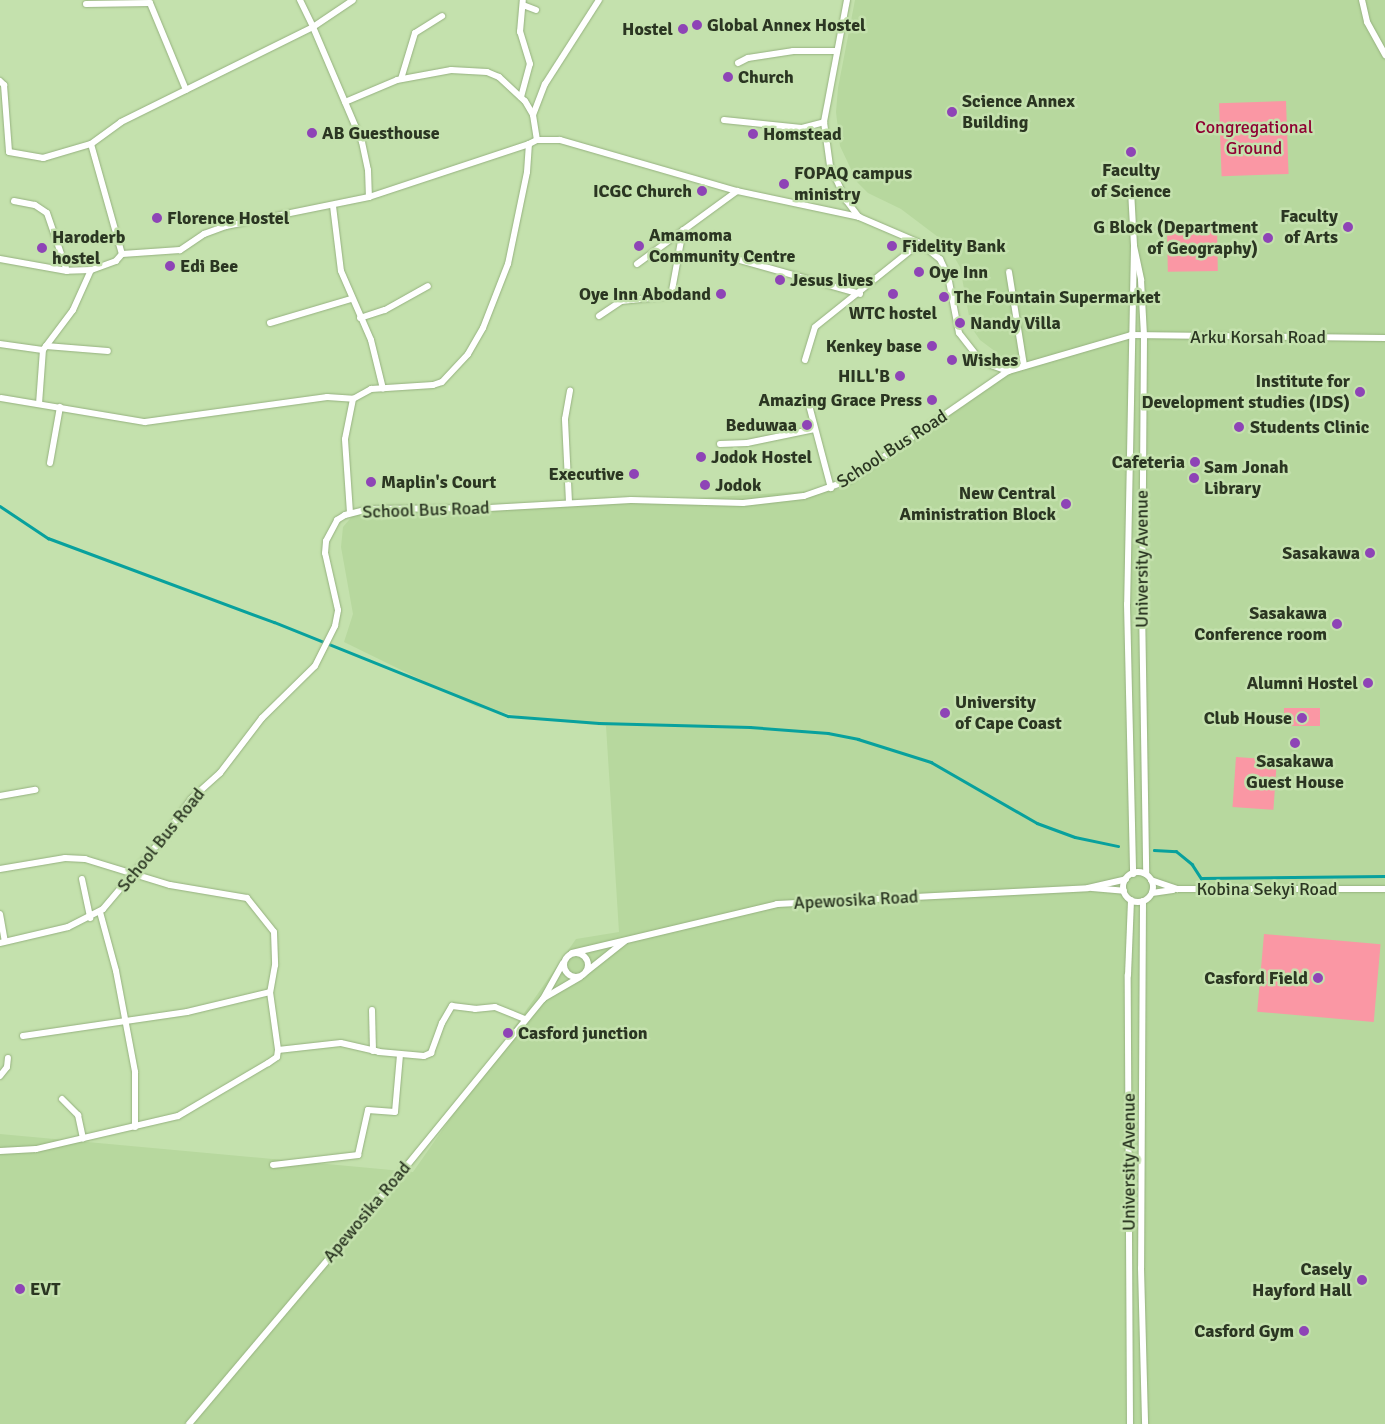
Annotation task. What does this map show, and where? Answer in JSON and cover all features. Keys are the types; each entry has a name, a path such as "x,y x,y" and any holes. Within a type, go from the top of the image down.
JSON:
{"street":[{"path":"300,0 362,142 368,170 369,197"},
{"path":"0,81 4,85 7,148 11,155 43,158 91,144 121,122 313,27 353,0"},
{"path":"533,115 545,84 599,0"},
{"path":"846,0 824,122 830,166 846,200 859,217"},
{"path":"1362,0 1367,22 1385,55"},
{"path":"521,97 530,64 520,32 523,2 536,10"},
{"path":"86,4 150,3 186,90"},
{"path":"401,79 415,34 442,16"},
{"path":"738,63 748,58 793,51 836,51"},
{"path":"345,102 401,79 451,70 487,72 499,77 521,97 533,115 537,140"},
{"path":"724,120 802,128 824,122"},
{"path":"0,259 67,271 91,270 116,261 122,254 180,250 219,228 333,206 369,197 537,140 560,140 737,191 859,217 920,243 940,259 948,276 959,333 969,348 982,362 1008,371"},
{"path":"91,144 122,254"},
{"path":"1,398 145,422 327,398 353,399 362,392 442,382 476,341 508,264 527,172 529,144"},
{"name":"University Avenue","path":"1131,190 1134,246 1127,604 1133,874"},
{"path":"637,264 737,191"},
{"path":"14,201 35,205 48,213 67,271"},
{"path":"333,206 341,271 351,299 371,340 383,389"},
{"path":"599,316 621,301 671,296 683,230"},
{"path":"805,360 816,327 860,294 920,243"},
{"name":"University Avenue","path":"1134,246 1138,262 1144,336 1142,605 1146,874"},
{"path":"733,258 860,294"},
{"path":"39,404 45,348 73,310 91,270"},
{"path":"1008,272 1024,366"},
{"path":"360,318 384,310 428,286"},
{"path":"270,323 351,299"},
{"name":"Arku Korsah Road","path":"1024,366 1131,336 1385,338"},
{"path":"0,344 108,351"},
{"name":"School Bus Road","path":"2,942 68,927 100,912 133,873 190,799 220,773 262,718 315,666 327,644 338,610 325,553 326,541 337,520 350,513 369,509 489,508 569,502 743,503 804,496 831,488 858,475 1008,371 1024,366"},
{"path":"569,502 565,419 570,390"},
{"path":"350,513 345,438 353,399"},
{"path":"809,405 831,488"},
{"path":"50,463 60,407"},
{"path":"720,444 747,443 815,428"},
{"path":"0,796 35,790"},
{"path":"0,869 78,858 170,885 247,898 274,932 275,965 270,992 278,1050 277,1056 268,1063 194,1109 135,1127 36,1149 0,1150"},
{"path":"1088,888 1126,879 1133,874 1146,874 1151,880 1152,893"},
{"path":"1126,879 1124,890 1131,900 1143,901 1152,893 1177,889"},
{"path":"82,880 90,918"},
{"name":"Kobina Sekyi Road","path":"1151,880 1177,889 1385,889"},
{"path":"1088,888 1124,890"},
{"name":"Apewosika Road","path":"572,953 777,904 1088,888"},
{"name":"University Avenue","path":"1130,1424 1128,976 1131,900"},
{"name":"University Avenue","path":"1143,901 1141,1268 1145,1424"},
{"path":"100,912 126,1020 136,1072 135,1127"},
{"path":"0,914 2,942"},
{"name":"Apewosika Road","path":"543,999 583,975 628,939"},
{"path":"572,953 580,953 587,960 583,975 568,975 563,963 572,953"},
{"name":"Apewosika Road","path":"189,1424 387,1190 543,999 563,963"},
{"path":"23,1036 202,1010 270,992"},
{"path":"278,1050 341,1043 400,1055 429,1055 452,1006 475,1009 495,1007 525,1019"},
{"path":"372,1010 373,1051"},
{"path":"273,1164 358,1155 368,1110 395,1112 400,1055"},
{"path":"0,1076 7,1067 8,1058"},
{"path":"62,1099 78,1115 83,1138"}],"shaded area":[{"name":"University of Cape Coast","path":"855,0 1385,0 1385,1424 0,1424 0,1134 413,1172 576,939 619,932 606,726 533,719 477,707 344,642 353,614 341,547 343,527 355,513 390,506 649,501 843,489 1003,374 996,352 980,340 971,327 960,267 946,243 901,209 868,193 857,182 840,146 836,112 838,88"}],"green space":[{"name":"Congregational Ground","path":"1286,101 1289,174 1222,176 1219,103"},
{"path":"1217,225 1218,271 1168,272 1167,226"},
{"name":"Club House","path":"1284,708 1320,708 1320,726 1284,726"},
{"path":"1236,757 1277,760 1273,810 1233,807"},
{"name":"Casford Field","path":"1264,934 1381,944 1374,1022 1257,1012"}],"waterway":[{"path":"0,506 48,538 274,622 508,716 599,723 750,727 828,733 858,739 931,762 1037,823 1075,837 1118,846"},
{"path":"1154,850 1176,851 1192,864 1201,878 1385,876"}],"place":[{"name":"Global Annex Hostel","path":"697,25"},
{"name":"Hostel","path":"683,29"},
{"name":"Church","path":"728,77"},
{"name":"Science Annex Building","path":"952,112"},
{"name":"AB Guesthouse","path":"312,133"},
{"name":"Homstead","path":"753,134"},
{"name":"Faculty of Science","path":"1131,152"},
{"name":"FOPAQ campus ministry","path":"784,184"},
{"name":"ICGC Church","path":"702,191"},
{"name":"Florence Hostel","path":"157,218"},
{"name":"Faculty of Arts","path":"1348,227"},
{"name":"G Block (Department of Geography)","path":"1268,238"},
{"name":"Amamoma Community Centre","path":"639,246"},
{"name":"Fidelity Bank","path":"892,246"},
{"name":"Haroderb hostel","path":"42,248"},
{"name":"Edi Bee","path":"170,266"},
{"name":"Oye Inn","path":"919,272"},
{"name":"Jesus lives","path":"780,280"},
{"name":"Oye Inn Abodand","path":"721,294"},
{"name":"WTC hostel","path":"893,294"},
{"name":"The Fountain Supermarket","path":"944,297"},
{"name":"Nandy Villa","path":"960,323"},
{"name":"Kenkey base","path":"932,346"},
{"name":"Wishes","path":"952,360"},
{"name":"HILL'B","path":"900,376"},
{"name":"Institute for Development studies (IDS)","path":"1360,392"},
{"name":"Amazing Grace Press","path":"932,400"},
{"name":"Beduwaa","path":"807,425"},
{"name":"Students Clinic","path":"1239,427"},
{"name":"Jodok Hostel","path":"701,457"},
{"name":"Cafeteria","path":"1195,462"},
{"name":"Executive","path":"634,474"},
{"name":"Sam Jonah Library","path":"1194,478"},
{"name":"Maplin's Court","path":"371,482"},
{"name":"Jodok","path":"705,485"},
{"name":"New Central Aministration Block","path":"1066,504"},
{"name":"Sasakawa","path":"1370,553"},
{"name":"Sasakawa Conference room","path":"1337,624"},
{"name":"Alumni Hostel","path":"1368,683"},
{"name":"University of Cape Coast","path":"945,713"},
{"name":"Club House","path":"1302,718"},
{"name":"Sasakawa Guest House","path":"1295,743"},
{"name":"Casford Field","path":"1318,978"},
{"name":"Casford junction","path":"508,1033"},
{"name":"Casely Hayford Hall","path":"1362,1280"},
{"name":"EVT","path":"20,1289"},
{"name":"Casford Gym","path":"1304,1331"}]}
